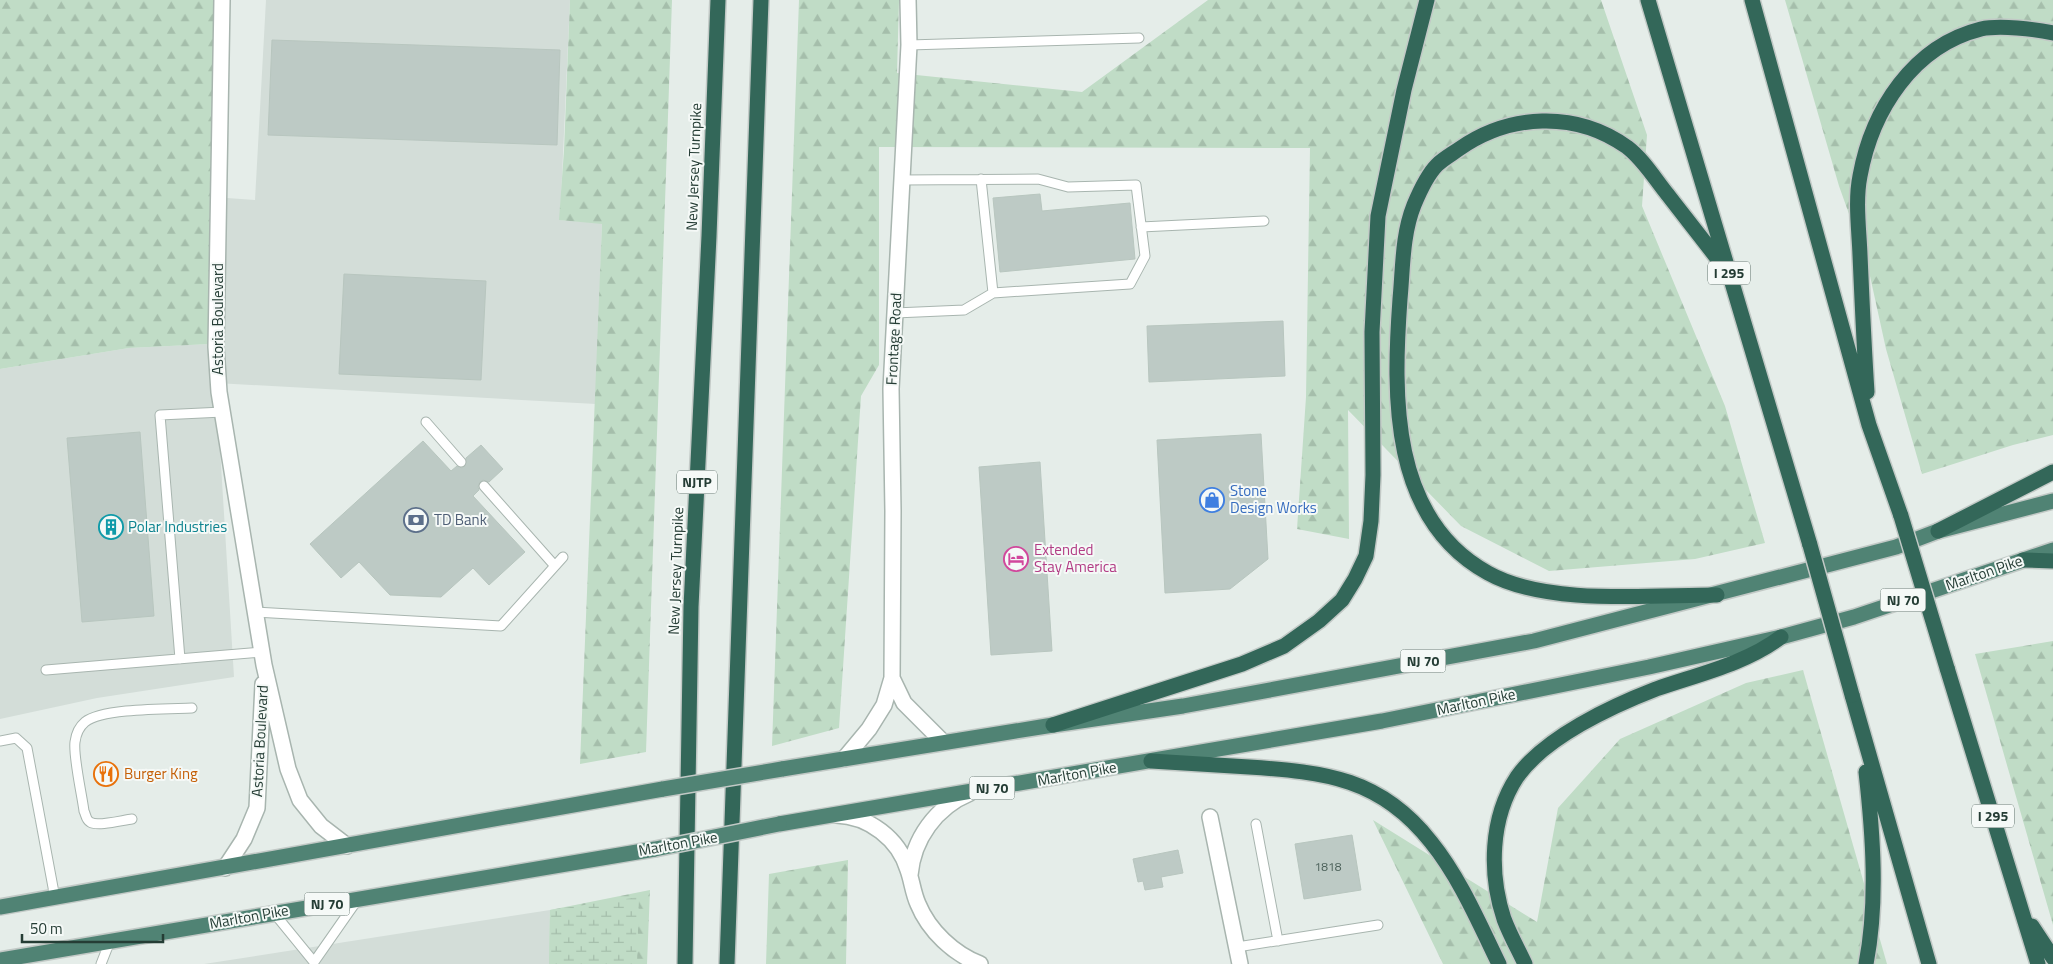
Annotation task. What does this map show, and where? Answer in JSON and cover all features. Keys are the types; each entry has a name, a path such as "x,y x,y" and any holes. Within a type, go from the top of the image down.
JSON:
{"highway":[{"name":"New Jersey Turnpike","path":"685,964 691,607 718,0"},
{"path":"727,964 761,0"},
{"path":"1053,725 1242,664 1284,646 1319,621 1342,600 1355,580 1366,556 1372,522 1372,332 1378,216 1404,90 1427,0"},
{"name":"I 295","path":"1648,0 1810,545 1861,731 1929,964"},
{"name":"I 295","path":"1752,0 1870,426 1901,516 2038,964"},
{"path":"1870,426 1858,214 1860,177 1867,148 1880,112 1900,82 1923,59 1957,39 1983,29 2032,29 2053,33"},
{"path":"1717,594 1598,596 1547,591 1520,585 1490,574 1464,557 1425,511 1411,480 1399,428 1396,386 1398,329 1404,244 1413,206 1437,165 1469,142 1501,127 1532,120 1575,123 1603,134 1627,147 1646,166 1729,274"},
{"path":"1938,531 2053,472"},
{"name":"NJ 70","path":"0,907 663,789 943,742 1182,706 1534,641 1896,547 1938,531 2053,501"},
{"name":"Marlton Pike","path":"0,960 655,848 779,824 1382,722 1649,667 1782,637 1854,617 2053,550"},
{"path":"2023,560 2053,561"},
{"path":"1525,964 1504,920 1496,886 1493,848 1503,806 1517,777 1537,756 1574,728 1612,708 1658,689 1723,667 1770,645 1782,637"},
{"path":"1861,731 1872,842 1871,932 1866,964"},
{"path":"1151,761 1299,770 1326,774 1358,784 1385,799 1409,816 1445,862 1499,964"},
{"path":"2023,913 2053,958"}],"street":[{"name":"Astoria Boulevard","path":"222,0 216,347 222,412 263,658 288,769 300,800 321,826 347,846"},
{"name":"Frontage Road","path":"844,759 869,729 884,705 892,678 893,511 891,389 909,44 908,0"},
{"name":"Astoria Boulevard","path":"225,868 244,839 257,808 263,658"},
{"name":"Frontage Road","path":"892,678 904,703 943,742"},
{"path":"910,877 914,853 928,825 951,803 980,790"},
{"path":"834,815 860,820 883,832 900,852 918,904 933,929 948,945 966,958 980,964"},
{"path":"1210,817 1240,964"}],"lane":[{"path":"909,44 1139,38"},
{"path":"981,179 993,293"},
{"path":"895,314 964,310 993,293 1130,284 1145,256 1136,186 1068,187 1038,179 902,180"},
{"path":"1141,227 1264,221"},
{"path":"180,659 160,414 222,412"},
{"path":"426,422 462,462"},
{"path":"484,486 555,566"},
{"path":"255,612 501,626 563,557"},
{"path":"46,670 180,659 263,658"},
{"path":"132,820 91,824 87,820 74,744 78,730 93,717 111,712 192,708"},
{"path":"0,740 16,738 27,748 55,898"},
{"path":"1256,824 1278,941"},
{"path":"274,913 314,963 359,899"},
{"path":"1237,947 1378,924"},
{"path":"102,964 110,941"}],"shaded area":[{"path":"266,0 570,0 560,220 602,223 596,404 216,383 234,677 97,698 0,719 0,369 129,348 210,344 213,197 255,200"},
{"path":"550,910 549,964 204,964"}],"green space":[{"path":"0,0 214,0 210,344 129,348 0,369"},
{"path":"570,0 672,0 646,752 580,764 602,224 559,220"},
{"path":"799,0 899,0 897,73 1082,92 1208,0 1601,0 1647,135 1642,206 1725,406 1765,543 1695,559 1549,571 1461,526 1348,410 1349,539 1297,529 1306,397 1310,148 879,147 879,365 861,396 839,728 772,746"},
{"path":"1785,0 2053,0 2053,435 2013,445 1922,474 1886,349 1868,267 1839,186"},
{"path":"2053,641 2053,925 1975,654"},
{"path":"1803,670 1887,964 1443,964 1373,820 1537,922 1558,808 1620,739 1746,683"},
{"path":"848,860 846,964 766,964 769,874"},
{"path":"650,890 647,964 549,964 550,910"},
{"path":"639,897 637,964 549,964 550,910"}],"building":[{"path":"272,40 560,50 557,145 268,135"},
{"path":"1040,194 1042,211 1130,203 1135,259 1000,272 993,198"},
{"path":"344,274 486,281 481,380 339,374"},
{"path":"1283,321 1285,376 1149,382 1147,326"},
{"name":"Polar Industries","path":"140,432 154,616 82,622 67,438"},
{"name":"Stone Design Works","path":"1261,434 1268,559 1230,589 1165,593 1157,440"},
{"name":"TD Bank","path":"423,441 451,471 457,466 462,468 465,466 466,458 481,445 503,469 489,482 483,480 480,482 479,490 473,496 525,552 489,585 473,568 441,597 390,595 359,562 341,578 310,544"},
{"name":"Extended Stay America","path":"1040,462 1052,651 991,655 979,467"},
{"path":"1352,835 1361,890 1304,899 1295,844"},
{"path":"1178,850 1183,873 1161,877 1163,887 1145,890 1143,881 1138,882 1133,859"}],"place":[{"name":"Stone Design Works","path":"1212,500"},
{"name":"TD Bank","path":"416,520"},
{"name":"Polar Industries","path":"111,527"},
{"name":"Extended Stay America","path":"1016,559"},
{"name":"Burger King","path":"106,774"}]}
